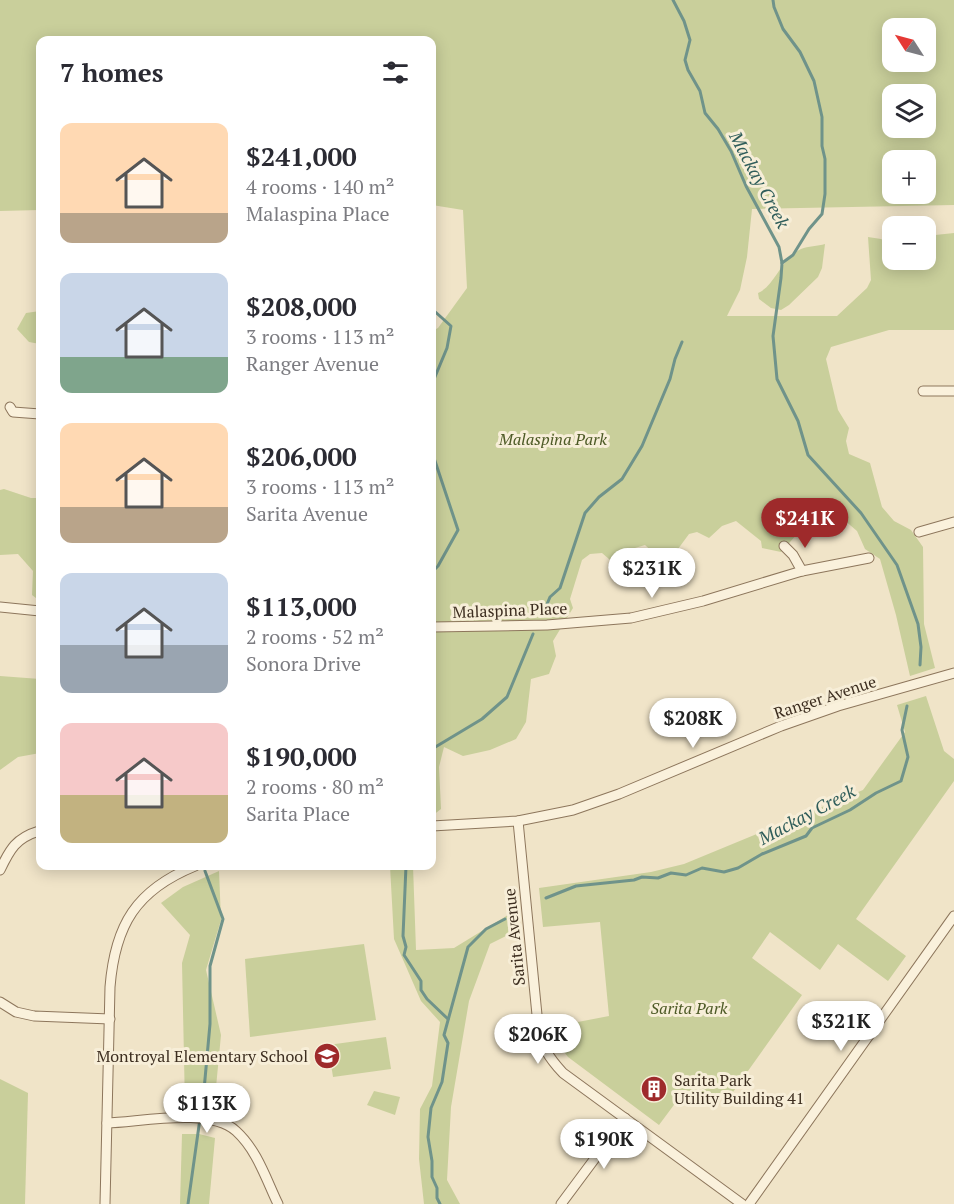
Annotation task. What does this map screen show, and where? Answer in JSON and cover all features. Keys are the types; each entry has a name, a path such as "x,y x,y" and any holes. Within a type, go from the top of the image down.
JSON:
{"street":[{"path":"923,391 954,391"},
{"path":"10,407 13,412 36,414"},
{"path":"919,532 954,522"},
{"path":"784,546 793,555 802,571"},
{"name":"Malaspina Place","path":"436,627 547,625 631,618 703,601 802,571 868,558"},
{"path":"0,607 36,611"},
{"name":"Ranger Avenue","path":"436,826 518,821 573,810 619,794 781,726 838,706 954,673"},
{"name":"Sarita Avenue","path":"518,821 538,1025 543,1046 548,1055 563,1072 742,1204"},
{"path":"0,870 19,839 36,832"},
{"path":"105,1204 111,964 118,938 132,912 146,895 186,870"},
{"path":"749,1204 954,916"},
{"path":"0,1002 16,1012 34,1016 110,1019"},
{"path":"107,1123 182,1118 215,1121 231,1127 242,1137 255,1155 278,1204"},
{"path":"561,1204 625,1118"}],"green space":[{"name":"Malaspina Park","path":"0,0 954,0 954,205 752,209 747,257 740,290 727,316 837,316 867,288 871,280 868,237 882,240 882,270 936,270 936,235 954,233 954,330 889,330 831,347 826,359 838,410 849,428 846,441 849,454 870,463 882,507 894,521 911,530 923,547 924,624 935,668 910,676 880,559 865,549 857,531 829,507 808,513 800,522 799,532 781,552 762,548 761,541 736,521 722,526 709,538 697,532 689,534 678,549 658,557 645,545 635,548 616,565 602,553 590,554 582,560 570,599 573,608 553,641 556,656 549,674 531,679 526,722 516,739 490,750 463,756 444,747 439,767 441,809 436,813 436,329 467,288 463,210 436,206 436,36 36,36 36,210 0,211"},
{"path":"825,244 822,268 818,277 789,305 781,310 771,308 759,299 758,293 769,284 794,253 804,248"},
{"path":"36,312 36,343 29,342 17,329 26,313"},
{"path":"4,489 36,498 36,598 32,595 33,571 18,554 0,555 0,490"},
{"path":"0,676 36,679 36,754 18,757 0,770"},
{"name":"Sarita Park","path":"926,696 944,751 954,759 954,781 856,919 906,956 888,981 838,944 820,970 770,932 752,958 802,995 728,1099 685,1090 659,1125 568,1057 558,1044 552,1027 609,1016 600,922 543,927 539,888 651,872 684,864 863,790 905,732 897,705"},
{"path":"390,870 413,870 416,950 454,948 513,912 514,932 490,944 469,1001 451,1107 447,1180 460,1204 424,1204 419,1159 420,1109 432,1086 440,1022 421,1001 394,939"},
{"path":"219,871 221,920 206,970 221,1035 214,1108 185,1106 182,963 190,935 161,903 183,887"},
{"path":"364,944 376,1020 250,1037 245,959"},
{"path":"386,1037 391,1069 333,1077 328,1045"},
{"path":"0,1079 28,1093 25,1204 0,1204"},
{"path":"374,1091 400,1097 395,1115 367,1105"},
{"path":"182,1134 199,1134 215,1138 209,1204 180,1204"}],"waterway":[{"name":"Mackay Creek","path":"673,0 684,21 690,40 685,60 700,91 705,113 731,151 746,186 779,247 782,263 781,278 773,336 777,379 798,421 808,455 861,513 897,565 918,624 921,647 920,665"},
{"path":"773,0 783,29 800,52 814,81 822,117 822,146 825,159 825,194 822,214 809,229 793,255 782,263"},
{"path":"436,313 451,326 447,348 436,374"},
{"path":"542,616 550,597 560,588 585,513 599,497 622,479 642,446 670,379 682,342"},
{"path":"436,464 458,530 436,568"},
{"path":"436,747 482,719 507,697 533,634"},
{"name":"Mackay Creek","path":"546,898 576,886 634,880 642,877 658,878 671,873 686,875 702,868 724,872 738,868 762,854 806,836 812,828 850,810 876,793 901,781 908,757 902,730 907,706"},
{"path":"406,870 403,936 406,947 404,955 421,981 421,990 427,999 448,1019"},
{"path":"188,1204 204,1090 210,1024 210,966 223,919 205,871"},
{"name":"Mackay Creek","path":"440,1204 432,1177 428,1137 431,1108 442,1082 448,1043 444,1035 468,947 486,929 505,919"}],"place":[{"name":"Montroyal Elementary School","path":"327,1056"},
{"name":"Sarita Park Utility Building 41","path":"654,1089"}]}
